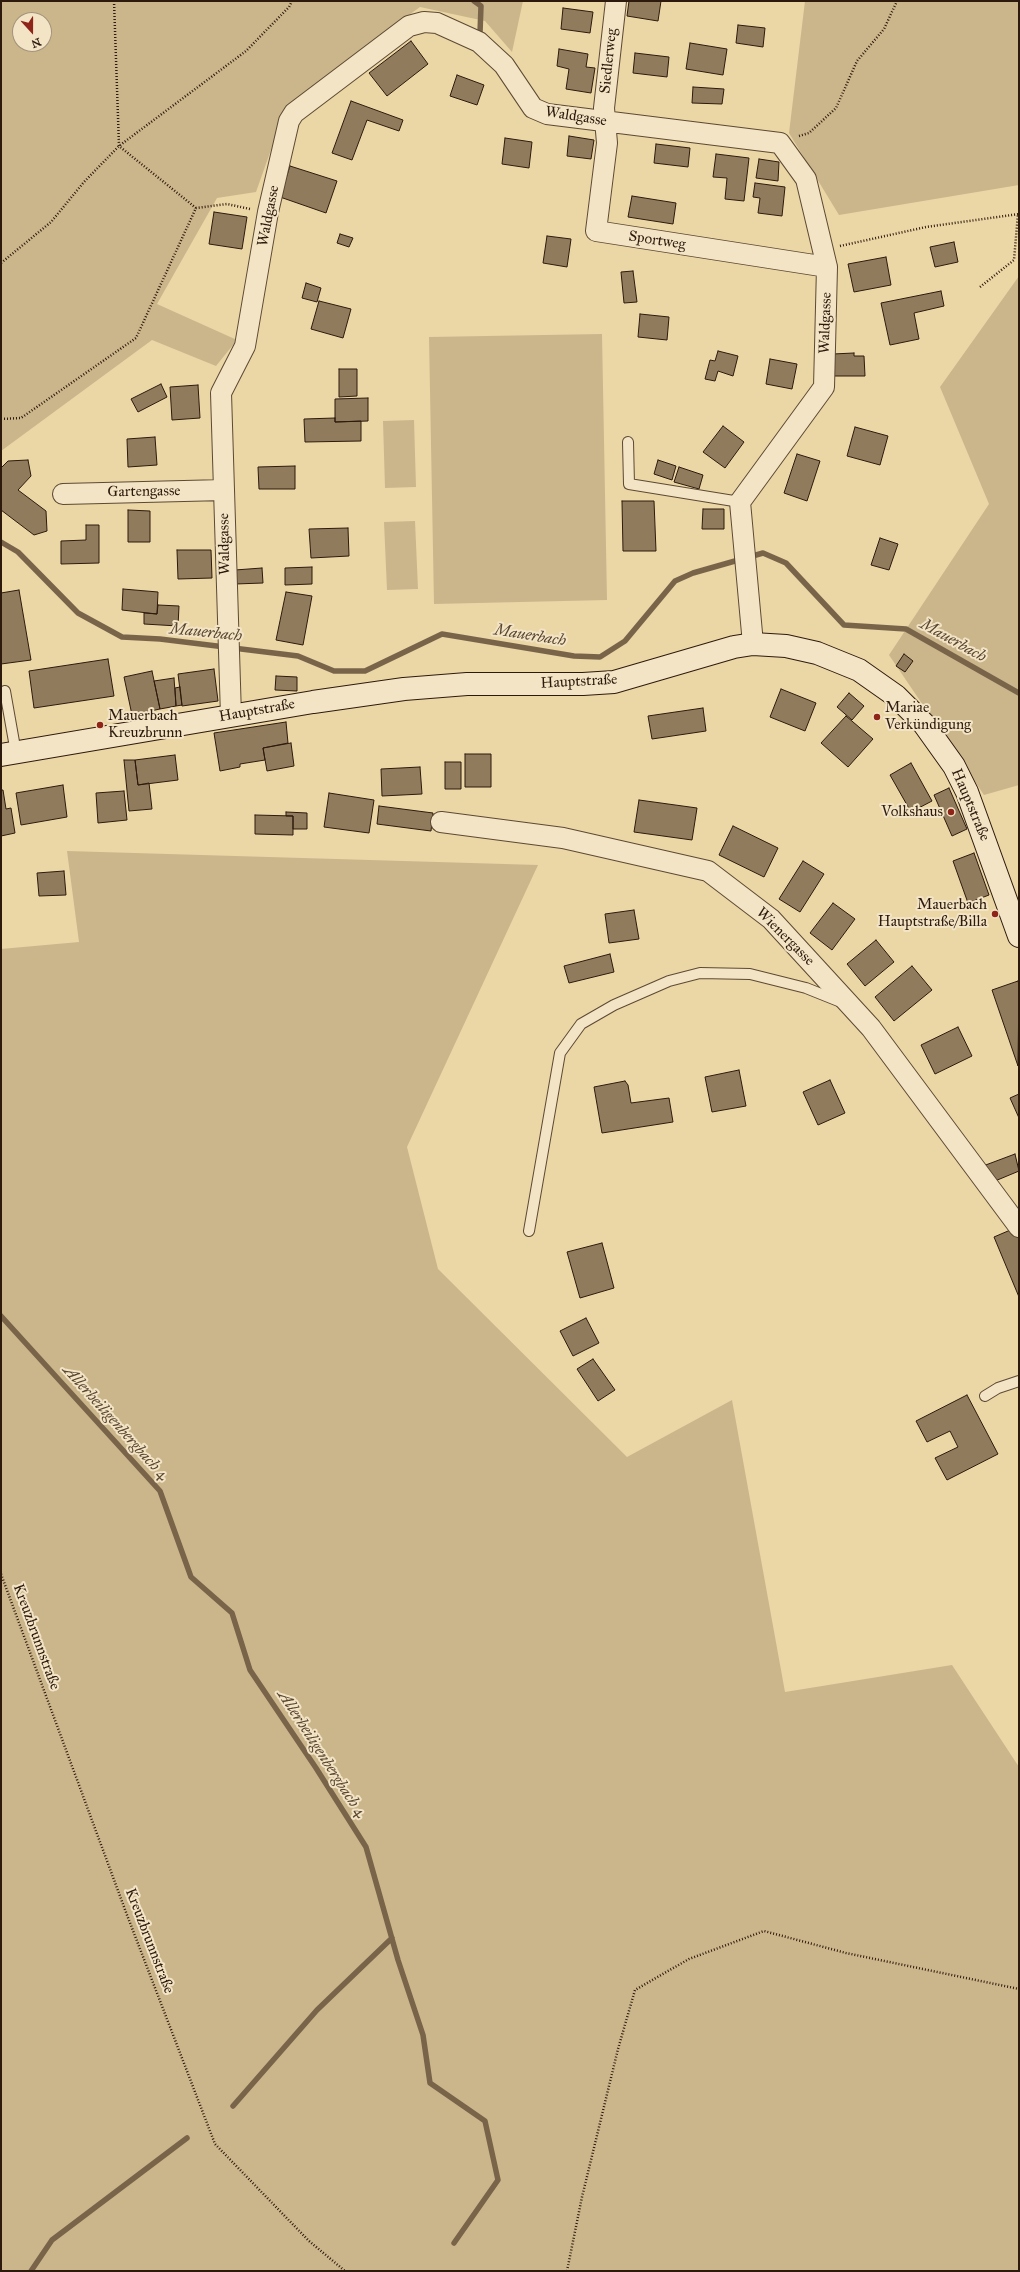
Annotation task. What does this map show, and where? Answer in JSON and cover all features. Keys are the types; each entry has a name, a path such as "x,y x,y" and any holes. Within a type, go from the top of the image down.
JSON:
{"main road":[{"name":"Hauptstraße","path":"8,754 346,697 429,687 506,683 583,684 614,682 719,651 753,644 799,648 846,664 885,687 915,714 945,753 968,792 1017,923"}],"street":[{"name":"Siedlerweg","path":"605,122 604,108 616,1"},
{"name":"Waldgasse","path":"230,716 221,393 245,346 268,212 289,121 294,113 409,26 424,22 437,23 479,42 504,65 533,108 547,114 780,143 806,179 825,258 824,387 740,502"},
{"name":"Sportweg","path":"605,122 607,143 596,231 825,258"},
{"name":"Gartengasse","path":"63,494 224,490"},
{"path":"740,502 753,644"},
{"name":"Wienergasse","path":"441,822 563,838 708,871 771,919 871,1028 1019,1228"}],"lane":[{"path":"628,442 629,484 740,502"},
{"path":"5,691 8,754"},
{"path":"530,1231 560,1053 581,1024 614,1006 669,981 700,973 750,974 806,988 852,1007"},
{"path":"985,1396 998,1388 1019,1382"}],"path":[{"path":"114,1 119,146 196,208 227,204 268,212"},
{"path":"1,263 51,222 84,182 119,146 246,51 289,7 292,1"},
{"path":"780,143 809,133 836,108 857,61 884,29 897,1"},
{"path":"1,419 21,418 136,338 196,208"},
{"path":"825,258 926,227 1018,214 1014,260 980,287"},
{"name":"Kreuzbrunnstraße","path":"1,1574 127,1915 215,2144 309,2241 345,2271"},
{"path":"567,2271 582,2197 618,2049 635,1990 689,1959 764,1931 846,1953 1019,1989"}],"shaded area":[{"path":"1,1 523,1 512,52 485,21 420,7 348,59 284,113 256,192 217,198 157,304 237,340 216,366 152,340 1,451"},
{"path":"805,1 1019,1 1019,185 839,215 789,133"},
{"path":"1019,276 1019,785 984,795 889,655 989,504 940,387"},
{"path":"602,334 607,600 434,604 429,337"},
{"path":"414,420 416,487 385,488 383,421"},
{"path":"415,521 418,589 387,590 384,522"},
{"path":"67,851 538,865 407,1147 438,1269 627,1457 732,1400 785,1692 952,1665 1019,1767 1019,2271 1,2271 1,949 79,942"}],"building":[{"path":"629,1 661,1 658,21 627,16"},
{"path":"563,8 593,12 590,33 561,29"},
{"path":"738,25 765,28 763,47 736,43"},
{"path":"411,41 428,64 387,96 369,73"},
{"path":"690,43 727,49 723,75 686,69"},
{"path":"559,49 588,54 586,67 595,68 591,93 566,89 569,69 557,66"},
{"path":"635,53 669,57 667,77 633,73"},
{"path":"457,75 484,85 477,105 450,96"},
{"path":"693,87 724,89 722,104 692,103"},
{"path":"351,101 403,120 399,131 367,120 352,160 332,153"},
{"path":"569,136 594,140 591,159 567,156"},
{"path":"505,138 532,142 529,168 502,164"},
{"path":"656,144 690,148 688,167 654,163"},
{"path":"716,154 749,158 744,201 725,199 727,178 713,177"},
{"path":"759,159 779,162 778,181 756,178"},
{"path":"290,166 337,181 326,213 280,197"},
{"path":"755,183 785,187 782,216 758,213 760,198 753,197"},
{"path":"632,196 676,203 673,224 628,217"},
{"path":"214,212 247,217 242,249 209,244"},
{"path":"340,234 353,238 349,247 337,243"},
{"path":"547,236 571,239 567,267 543,263"},
{"path":"954,242 958,262 935,267 930,247"},
{"path":"886,257 891,285 854,292 848,264"},
{"path":"633,271 637,302 624,303 621,272"},
{"path":"306,283 321,288 317,302 302,298"},
{"path":"941,291 944,306 914,313 919,339 890,345 881,303"},
{"path":"319,301 351,309 343,338 311,329"},
{"path":"640,314 669,317 667,340 638,337"},
{"path":"718,351 738,356 733,376 718,371 715,381 705,379 710,360 715,361"},
{"path":"854,353 854,356 864,356 865,376 834,376 833,354"},
{"path":"770,359 797,364 792,389 766,384"},
{"path":"339,369 357,369 357,396 339,397"},
{"path":"161,384 167,397 138,412 131,399"},
{"path":"198,385 200,418 172,420 170,387"},
{"path":"368,398 368,421 335,422 335,399"},
{"path":"335,418 335,422 361,421 361,441 305,442 304,419"},
{"path":"723,426 744,442 725,468 703,452"},
{"path":"855,427 888,436 880,465 847,456"},
{"path":"155,437 157,465 128,467 127,439"},
{"path":"797,454 820,461 807,501 784,493"},
{"path":"28,460 31,476 18,490 46,511 47,531 34,535 1,510 1,468 8,461"},
{"path":"658,460 676,466 672,480 654,474"},
{"path":"295,466 295,489 259,489 258,467"},
{"path":"679,467 703,475 699,489 674,482"},
{"path":"622,501 654,501 656,551 623,551"},
{"path":"703,509 724,509 724,529 702,529"},
{"path":"128,510 150,511 150,542 128,542"},
{"path":"86,525 99,525 99,563 61,564 61,541 86,540"},
{"path":"348,528 349,556 311,558 309,529"},
{"path":"880,538 898,544 889,570 871,565"},
{"path":"177,550 211,550 212,578 178,579"},
{"path":"312,567 312,584 285,585 285,568"},
{"path":"262,568 263,583 235,584 235,570"},
{"path":"123,589 158,592 157,614 122,610"},
{"path":"19,590 31,660 1,664 1,593"},
{"path":"286,592 312,596 303,645 276,640"},
{"path":"158,605 179,606 178,626 144,624 144,613 157,614"},
{"path":"904,654 913,661 905,672 896,666"},
{"path":"108,659 114,696 34,708 29,671"},
{"path":"214,669 218,701 182,706 178,674"},
{"path":"152,671 160,709 132,715 124,677"},
{"path":"276,676 297,677 297,691 275,690"},
{"path":"174,678 176,706 160,709 154,681"},
{"path":"180,687 182,705 176,706 175,688"},
{"path":"781,689 816,703 805,731 770,717"},
{"path":"849,693 864,706 852,720 837,707"},
{"path":"703,708 706,731 652,739 648,716"},
{"path":"846,716 873,739 848,767 821,743"},
{"path":"286,722 288,743 263,748 265,760 240,764 240,767 220,771 214,733"},
{"path":"291,743 294,766 267,771 263,748"},
{"path":"465,754 491,754 491,787 465,787"},
{"path":"175,755 178,780 138,785 135,760"},
{"path":"124,760 135,760 138,785 149,783 152,809 129,811"},
{"path":"445,762 461,762 461,789 445,789"},
{"path":"911,763 932,801 911,812 890,775"},
{"path":"420,767 422,794 382,796 381,769"},
{"path":"63,785 67,817 21,825 16,793"},
{"name":"Volkshaus","path":"949,788 967,829 952,836 934,795"},
{"path":"1,790 3,790 6,809 11,808 15,833 1,836"},
{"path":"124,791 127,820 98,823 96,793"},
{"path":"329,793 374,800 369,833 324,827"},
{"path":"639,800 697,808 692,840 634,832"},
{"path":"379,806 433,813 431,831 377,824"},
{"path":"286,812 307,813 307,829 293,829 293,816 286,816"},
{"path":"255,815 293,816 293,835 255,834"},
{"path":"733,826 778,848 764,877 719,855"},
{"path":"974,853 989,895 968,903 953,861"},
{"path":"803,861 824,874 800,912 779,899"},
{"path":"64,871 66,895 39,896 37,873"},
{"path":"833,903 855,919 832,950 810,933"},
{"path":"634,910 639,939 609,943 605,914"},
{"path":"876,940 894,962 865,986 847,964"},
{"path":"610,954 614,972 569,983 564,966"},
{"path":"912,966 932,990 894,1021 875,997"},
{"path":"1018,981 1019,985 1018,1066 992,990"},
{"path":"958,1027 972,1056 935,1074 921,1045"},
{"path":"739,1070 746,1106 712,1112 705,1077"},
{"path":"830,1080 845,1113 818,1125 803,1092"},
{"path":"625,1081 628,1085 631,1103 669,1098 673,1122 602,1133 594,1087"},
{"path":"1019,1094 1019,1118 1010,1098"},
{"path":"1015,1154 1019,1171 995,1181 983,1166"},
{"path":"1015,1228 1019,1238 1019,1297 994,1237"},
{"path":"602,1243 614,1288 580,1298 567,1252"},
{"path":"586,1318 599,1343 573,1356 560,1331"},
{"path":"593,1359 615,1390 598,1401 577,1369"},
{"path":"967,1395 998,1454 947,1480 935,1458 958,1447 950,1431 927,1442 916,1421"}],"waterway":[{"path":"474,1 481,6 480,33"},
{"name":"Mauerbach","path":"1,542 18,552 78,613 122,637 160,639 298,656 334,671 365,671 442,634 574,656 600,657 625,641 675,581 693,573 763,553 786,563 844,625 906,629 1019,693"},
{"name":"Allerheiligenbergbach 4","path":"1,1316 160,1491 191,1577 232,1613 250,1670 316,1768 366,1847 398,1960 423,2035 430,2083 485,2121 498,2180 454,2243"},
{"path":"233,2106 317,2010 392,1938"},
{"path":"31,2271 52,2240 187,2138"}],"place":[{"name":"Mariae Verkündigung","path":"877,717"},
{"name":"Mauerbach Kreuzbrunn","path":"100,725"},
{"name":"Volkshaus","path":"951,812"},
{"name":"Mauerbach Hauptstraße/Billa","path":"995,914"}]}
